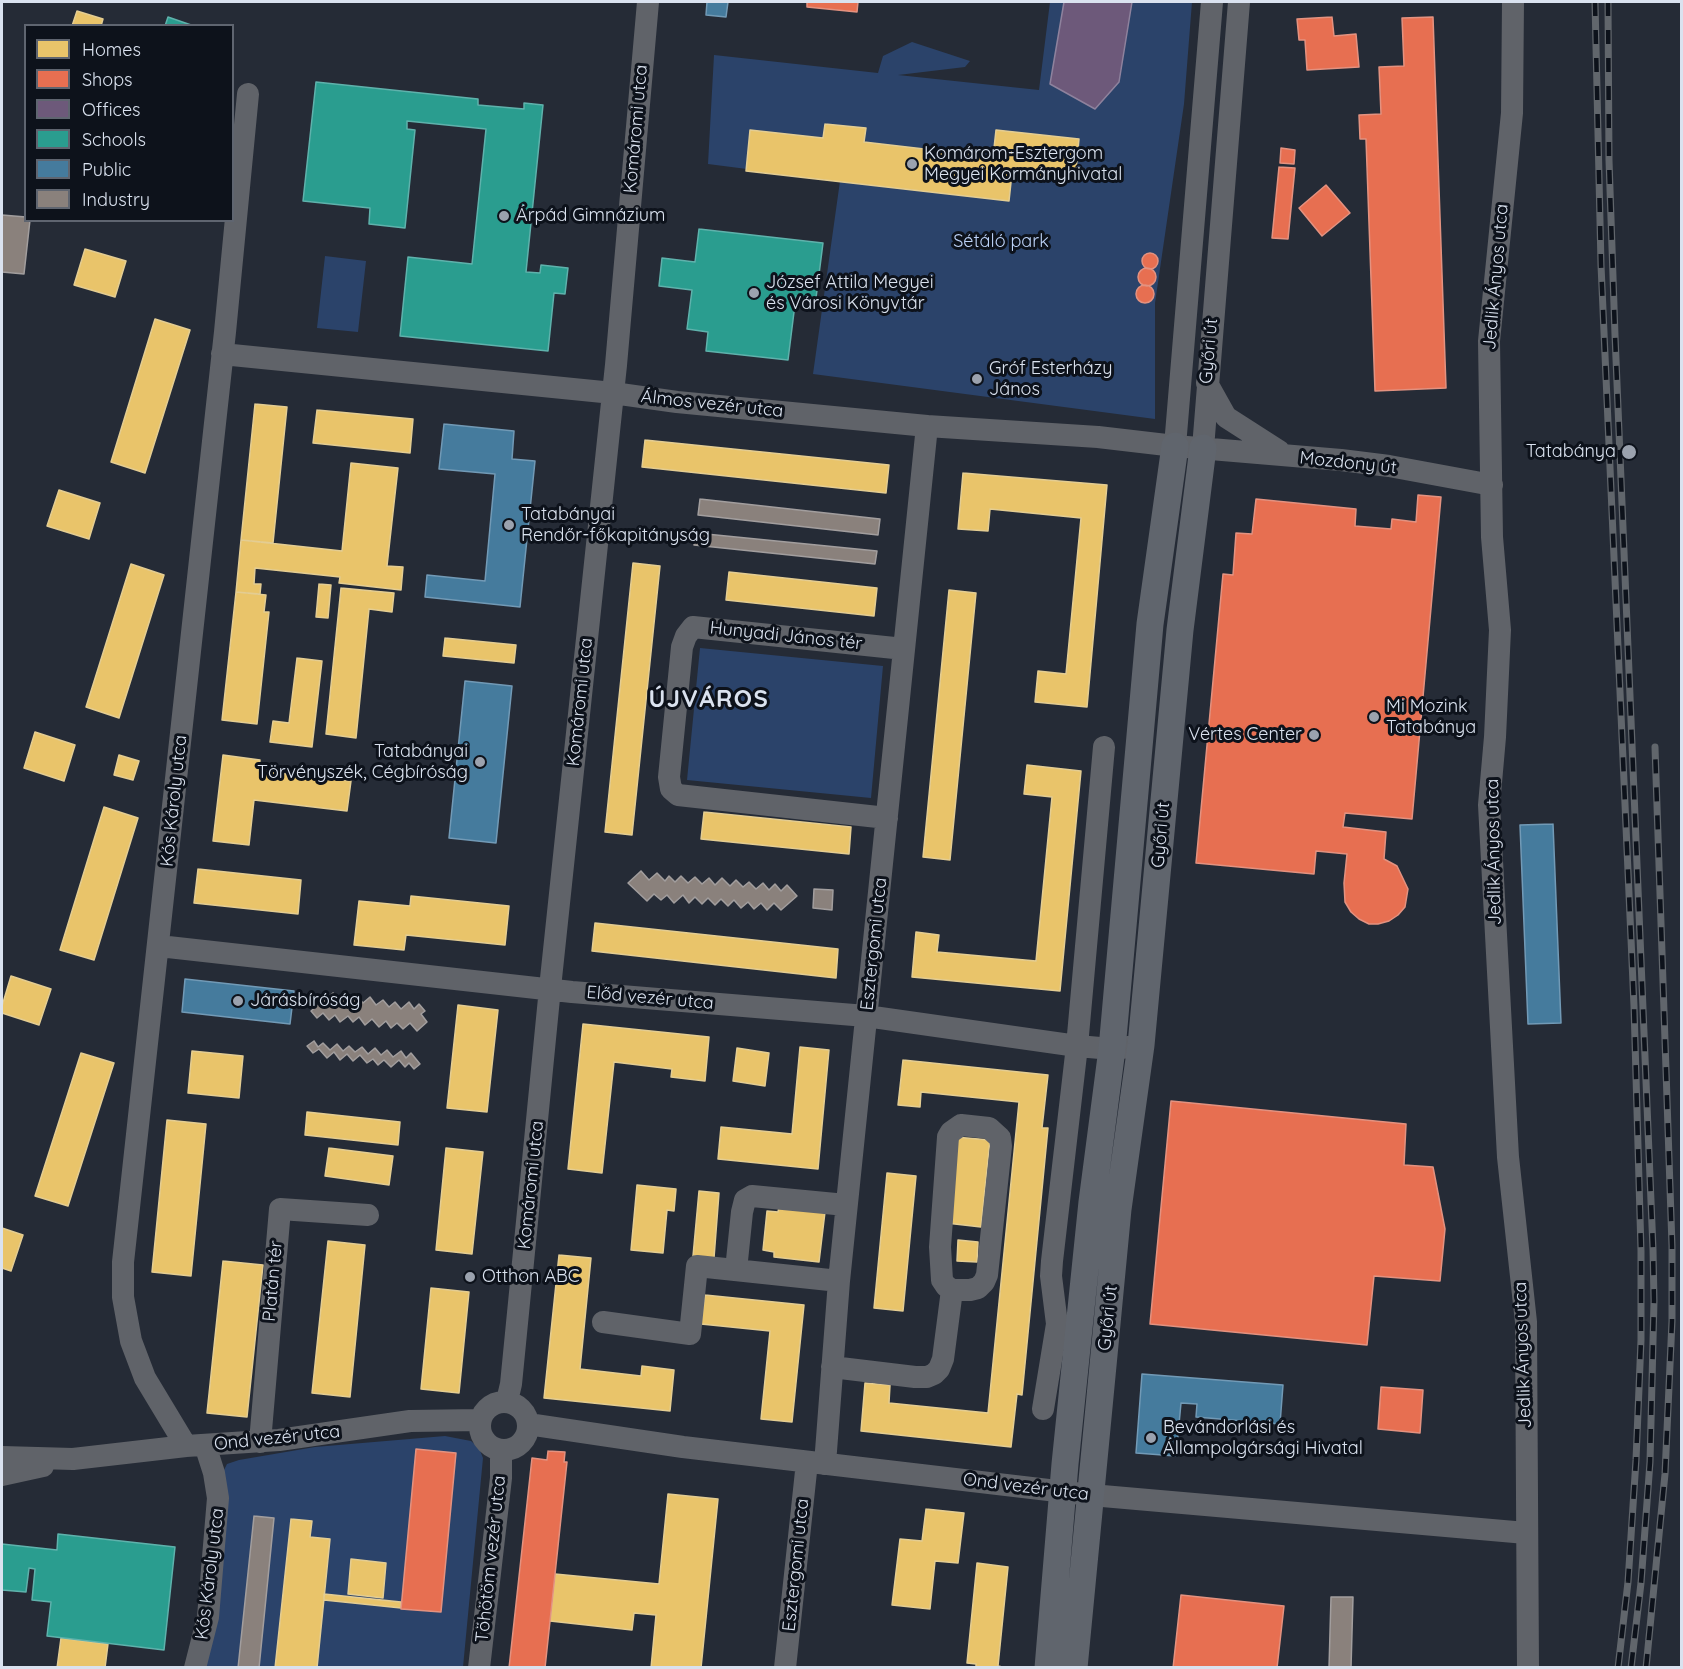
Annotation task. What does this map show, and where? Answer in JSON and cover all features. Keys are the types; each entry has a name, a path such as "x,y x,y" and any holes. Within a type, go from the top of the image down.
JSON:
{"main road":[{"name":"Győri út","path":"1048,1668 1092,1202 1112,1049 1150,624 1175,446"},
{"name":"Győri út","path":"1074,1668 1118,1209 1141,1045 1180,630 1203,448"}],"street":[{"name":"Komáromi utca","path":"507,1401 511,1384 613,393 648,2"},
{"name":"Győri út","path":"1175,446 1212,2"},
{"name":"Győri út","path":"1203,448 1239,2"},
{"name":"Jedlik Ányos utca","path":"1513,2 1512,113 1489,330 1492,537 1500,630 1489,805 1504,1055 1506,1128 1526,1322 1528,1668"},
{"name":"Kós Károly utca","path":"195,1668 208,1617 218,1498 214,1473 145,1377 131,1341 126,1318 123,1286 124,1251 230,284 248,94"},
{"name":"Álmos vezér utca","path":"222,354 927,426 1203,448"},
{"path":"1207,383 1226,417 1262,442 1288,456"},
{"name":"Esztergomi utca","path":"785,1668 832,1367 846,1206 927,426"},
{"name":"Mozdony út","path":"1203,448 1389,466 1492,485"},
{"name":"Hunyadi János tér","path":"887,818 678,795 671,789 669,777 682,647 693,627 904,649"},
{"path":"1043,1409 1057,1324 1052,1261 1077,1046 1104,747"},
{"name":"Előd vezér utca","path":"159,946 572,992 866,1016 1077,1046 1112,1049 1141,1045"},
{"path":"962,1125 989,1128 1000,1138 1000,1146 987,1275 978,1287 970,1290 952,1290 946,1287 942,1280 940,1246 948,1137 951,1132 962,1125"},
{"path":"736,1270 745,1200 752,1196 846,1206"},
{"name":"Platán tér","path":"260,1442 280,1209 368,1215"},
{"path":"603,1322 690,1334 697,1266 839,1281"},
{"path":"832,1367 915,1377 927,1377 934,1374 943,1359 952,1290"},
{"path":"507,1401 521,1409 528,1424 527,1432 518,1446 501,1450 486,1443 482,1435 480,1420 490,1405 507,1401"},
{"name":"Ond vezér utca","path":"73,1459 196,1446 260,1442 410,1421 480,1420"},
{"name":"Ond vezér utca","path":"528,1424 683,1447 1091,1495 1526,1533"},
{"name":"Töhötöm vezér utca","path":"479,1668 501,1478 501,1450"},
{"path":"2,1457 73,1459"},
{"path":"2,1475 73,1459"}],"green space":[{"name":"Sétáló park","path":"1050,2 1192,2 1184,104 1155,303 1155,419 813,374 840,181 708,164 714,55 878,73 883,56 912,42 970,61 965,67 898,75 1039,90"},
{"path":"325,256 366,261 358,332 317,328"},
{"path":"700,648 883,666 871,798 687,780"},
{"path":"445,1436 471,1441 479,1448 483,1458 463,1667 205,1668 224,1470 227,1464 315,1447"}],"building: Homes":[{"path":"77,11 103,19 102,24 73,24"},
{"name":"Komárom-Esztergom Megyei Kormányhivatal","path":"825,124 866,128 864,142 993,157 996,130 1079,139 1075,180 1012,173 1009,201 746,171 750,130 823,138"},
{"path":"85,249 126,261 115,297 74,285"},
{"path":"155,319 190,330 145,473 111,462"},
{"path":"255,404 287,407 273,543 241,540"},
{"path":"317,410 413,419 410,453 313,443"},
{"path":"645,440 889,465 886,493 642,467"},
{"path":"351,463 398,468 387,566 403,567 401,590 339,583 340,577 255,568 254,584 261,584 260,594 236,592 241,540 342,551"},
{"path":"963,473 1107,485 1087,707 1035,702 1038,671 1066,674 1081,518 990,509 988,531 958,529"},
{"path":"59,490 100,503 89,539 47,526"},
{"path":"633,563 660,566 632,835 605,832"},
{"path":"131,564 164,575 119,718 86,707"},
{"path":"729,572 877,588 874,616 726,600"},
{"path":"319,584 331,585 328,618 316,617"},
{"path":"341,588 394,593 392,612 369,609 356,738 326,734"},
{"path":"949,590 976,593 950,860 923,857"},
{"path":"236,592 266,595 264,612 269,612 257,724 222,720"},
{"path":"445,638 516,645 514,663 443,656"},
{"path":"297,658 322,661 312,747 270,742 273,721 289,723"},
{"path":"35,732 75,745 64,781 24,768"},
{"path":"119,755 139,761 133,780 114,775"},
{"path":"223,755 260,760 259,771 351,781 347,811 254,800 249,845 213,841"},
{"path":"1027,765 1081,771 1060,991 912,977 916,932 939,935 937,952 1036,961 1052,797 1024,794"},
{"path":"104,807 138,818 94,960 60,950"},
{"path":"704,812 851,827 849,854 701,839"},
{"path":"198,869 301,880 298,914 194,903"},
{"path":"411,896 509,906 505,945 406,935 404,950 354,945 359,901 410,906"},
{"path":"595,923 838,949 836,978 592,951"},
{"path":"11,976 51,989 39,1025 2,1013"},
{"path":"458,1005 498,1010 487,1112 447,1108"},
{"path":"583,1024 709,1037 705,1081 671,1077 672,1069 614,1062 602,1173 568,1169"},
{"path":"800,1047 829,1050 818,1169 718,1159 721,1127 792,1134"},
{"path":"737,1048 769,1053 765,1086 733,1081"},
{"path":"192,1051 243,1056 239,1098 188,1093"},
{"path":"81,1053 114,1063 68,1206 35,1196"},
{"path":"903,1060 1048,1075 1042,1128 1048,1128 1022,1395 1017,1394 1011,1447 861,1431 865,1383 890,1385 889,1403 988,1413 1019,1102 921,1092 920,1107 898,1105"},
{"path":"307,1112 400,1122 398,1145 305,1135"},
{"path":"167,1120 206,1124 191,1276 152,1272"},
{"path":"955,1137 990,1140 981,1227 946,1223"},
{"path":"329,1148 393,1156 389,1185 325,1176"},
{"path":"446,1148 483,1152 472,1254 436,1250"},
{"path":"887,1173 916,1176 903,1311 874,1308"},
{"path":"637,1185 676,1189 674,1211 667,1210 663,1253 631,1250"},
{"path":"699,1191 719,1193 714,1258 693,1256"},
{"path":"779,1207 825,1212 819,1262 774,1257 774,1252 763,1250 767,1211 778,1212"},
{"path":"2,1228 23,1235 11,1271 2,1268"},
{"path":"958,1240 978,1242 977,1262 957,1261"},
{"path":"328,1241 365,1245 350,1397 312,1393"},
{"path":"559,1255 591,1258 580,1369 641,1376 642,1366 674,1370 670,1411 544,1398"},
{"path":"223,1261 263,1265 247,1417 207,1413"},
{"path":"431,1288 469,1292 459,1393 421,1389"},
{"path":"705,1295 804,1305 792,1422 761,1419 770,1331 701,1324"},
{"path":"668,1494 718,1499 701,1668 651,1668 656,1615 634,1613 632,1630 550,1621 555,1574 659,1584"},
{"path":"926,1509 964,1513 958,1563 935,1561 930,1609 892,1605 900,1539 922,1541"},
{"path":"291,1519 312,1521 310,1537 330,1539 317,1668 275,1668"},
{"path":"351,1559 386,1563 383,1598 348,1594"},
{"path":"977,1563 1008,1567 998,1666 1007,1668 976,1668 976,1664 967,1663"},
{"path":"324,1594 401,1602 401,1608 324,1600"},
{"path":"61,1638 108,1644 105,1668 57,1668"}],"building: Shops":[{"path":"807,2 858,2 857,12 807,7"},
{"path":"1332,17 1334,36 1356,34 1359,67 1307,70 1305,40 1299,40 1297,19"},
{"path":"1433,17 1446,388 1375,391 1366,139 1360,139 1359,115 1381,114 1379,67 1404,66 1402,18"},
{"path":"1281,148 1295,150 1294,164 1280,163"},
{"path":"1279,167 1295,168 1288,239 1272,238"},
{"path":"1326,185 1350,213 1322,236 1299,208"},
{"path":"1147,253 1153,253 1158,261 1156,267 1147,269 1142,264 1142,258"},
{"path":"1147,268 1153,271 1156,277 1153,283 1147,286 1141,283 1138,277 1141,271"},
{"path":"1145,285 1151,288 1154,294 1151,300 1145,303 1139,300 1136,294 1139,288"},
{"name":"Vértes Center","path":"1418,495 1441,497 1412,819 1345,813 1343,827 1386,832 1384,859 1397,866 1408,889 1405,907 1398,915 1389,921 1369,924 1351,912 1345,902 1347,854 1316,851 1314,874 1196,863 1223,574 1233,575 1236,533 1252,534 1256,499 1356,509 1355,526 1391,529 1392,519 1416,522"},
{"path":"1171,1101 1406,1124 1404,1165 1433,1167 1445,1229 1440,1281 1374,1276 1367,1345 1150,1324"},
{"path":"1381,1387 1423,1390 1420,1433 1378,1429"},
{"path":"416,1449 456,1453 441,1612 401,1609"},
{"path":"548,1451 565,1452 564,1462 567,1462 545,1668 509,1668 532,1458 547,1460"},
{"path":"1181,1595 1284,1606 1277,1668 1173,1668"}],"building: Offices":[{"path":"1064,2 1132,2 1119,82 1095,109 1050,84"}],"building: Schools":[{"path":"168,17 188,24 166,24"},
{"name":"Árpád Gimnázium","path":"316,82 478,99 478,105 524,109 524,103 543,105 526,272 540,273 541,265 568,268 565,294 554,293 548,351 400,336 408,257 472,264 486,129 407,121 407,129 415,130 405,228 369,224 370,208 303,201"},
{"name":"József Attila Megyei és Városi Könyvtár","path":"699,229 823,243 816,298 796,296 788,360 706,351 708,332 687,329 692,290 659,286 662,258 695,262"},
{"path":"58,1534 175,1547 164,1650 47,1636 51,1602 32,1600 35,1569 29,1568 26,1592 2,1590 2,1544 57,1550"}],"building: Public":[{"path":"707,2 728,2 726,17 706,15"},
{"name":"Tatabányai Rendőr-főkapitányság","path":"444,424 514,431 512,459 535,461 520,607 425,597 427,575 485,581 495,474 439,469"},
{"name":"Tatabányai Törvényszék, Cégbíróság","path":"465,681 512,686 496,843 449,838"},
{"path":"1553,824 1561,1023 1528,1024 1520,825"},
{"name":"Járásbíróság","path":"185,979 294,991 290,1024 182,1012"},
{"name":"Bevándorlási és Állampolgársági Hivatal","path":"1142,1374 1283,1385 1280,1424 1196,1417 1197,1404 1181,1403 1176,1456 1136,1453"}],"building: Industry":[{"path":"2,215 24,217 24,222 30,222 24,274 2,272"},
{"path":"700,499 880,519 878,535 698,515"},
{"path":"696,533 877,551 875,564 694,545"},
{"path":"641,871 649,880 657,873 665,881 669,876 675,882 681,876 688,883 695,877 702,884 709,878 715,885 722,878 730,886 736,880 743,887 749,882 756,889 763,883 769,890 775,884 781,891 787,885 797,896 781,910 774,903 767,910 761,903 754,909 748,902 741,908 734,900 728,906 721,899 715,905 708,898 702,904 695,897 689,903 683,895 674,903 667,895 661,900 654,894 647,901 628,883"},
{"path":"814,889 833,890 832,910 813,908"},
{"path":"333,993 338,1000 346,994 351,1001 357,996 363,1003 370,997 376,1005 383,1000 389,1007 395,1002 401,1009 409,1002 414,1009 419,1004 425,1011 421,1014 427,1022 417,1031 410,1023 403,1029 397,1023 391,1028 386,1021 379,1027 372,1019 365,1025 359,1017 353,1022 348,1016 340,1022 335,1015 329,1020 323,1013 317,1018 311,1011"},
{"path":"314,1041 318,1047 323,1043 330,1050 337,1044 343,1051 349,1046 355,1052 362,1047 368,1054 375,1048 381,1055 387,1050 393,1057 401,1051 406,1058 411,1053 420,1064 414,1069 409,1063 405,1067 399,1060 391,1067 384,1060 378,1065 373,1059 367,1063 360,1055 353,1061 347,1054 340,1060 334,1052 327,1058 319,1049 313,1053 307,1046"},
{"path":"254,1516 274,1518 259,1668 238,1668"},
{"path":"1331,1597 1353,1597 1351,1668 1329,1668"}],"railway":[{"path":"1595,2 1601,265 1634,1006 1641,1251 1641,1340 1636,1460 1628,1582 1618,1668"},
{"path":"1608,2 1609,160 1615,335 1654,1301 1650,1462 1641,1583 1631,1668"},
{"path":"1646,1668 1665,1474 1672,1321 1672,1246 1655,747"}],"place":[{"name":"Komárom-Esztergom Megyei Kormányhivatal","path":"912,164"},
{"name":"Árpád Gimnázium","path":"504,216"},
{"name":"József Attila Megyei és Városi Könyvtár","path":"754,293"},
{"name":"Gróf Esterházy János","path":"977,379"},
{"name":"Tatabánya","path":"1629,452"},
{"name":"Tatabányai Rendőr-főkapitányság","path":"509,525"},
{"name":"Mi Mozink Tatabánya","path":"1374,717"},
{"name":"Vértes Center","path":"1314,735"},
{"name":"Tatabányai Törvényszék, Cégbíróság","path":"480,762"},
{"name":"Járásbíróság","path":"238,1001"},
{"name":"Otthon ABC","path":"470,1277"},
{"name":"Bevándorlási és Állampolgársági Hivatal","path":"1151,1438"}],"district":[{"name":"ÚJVÁROS","path":"709,700"}]}
